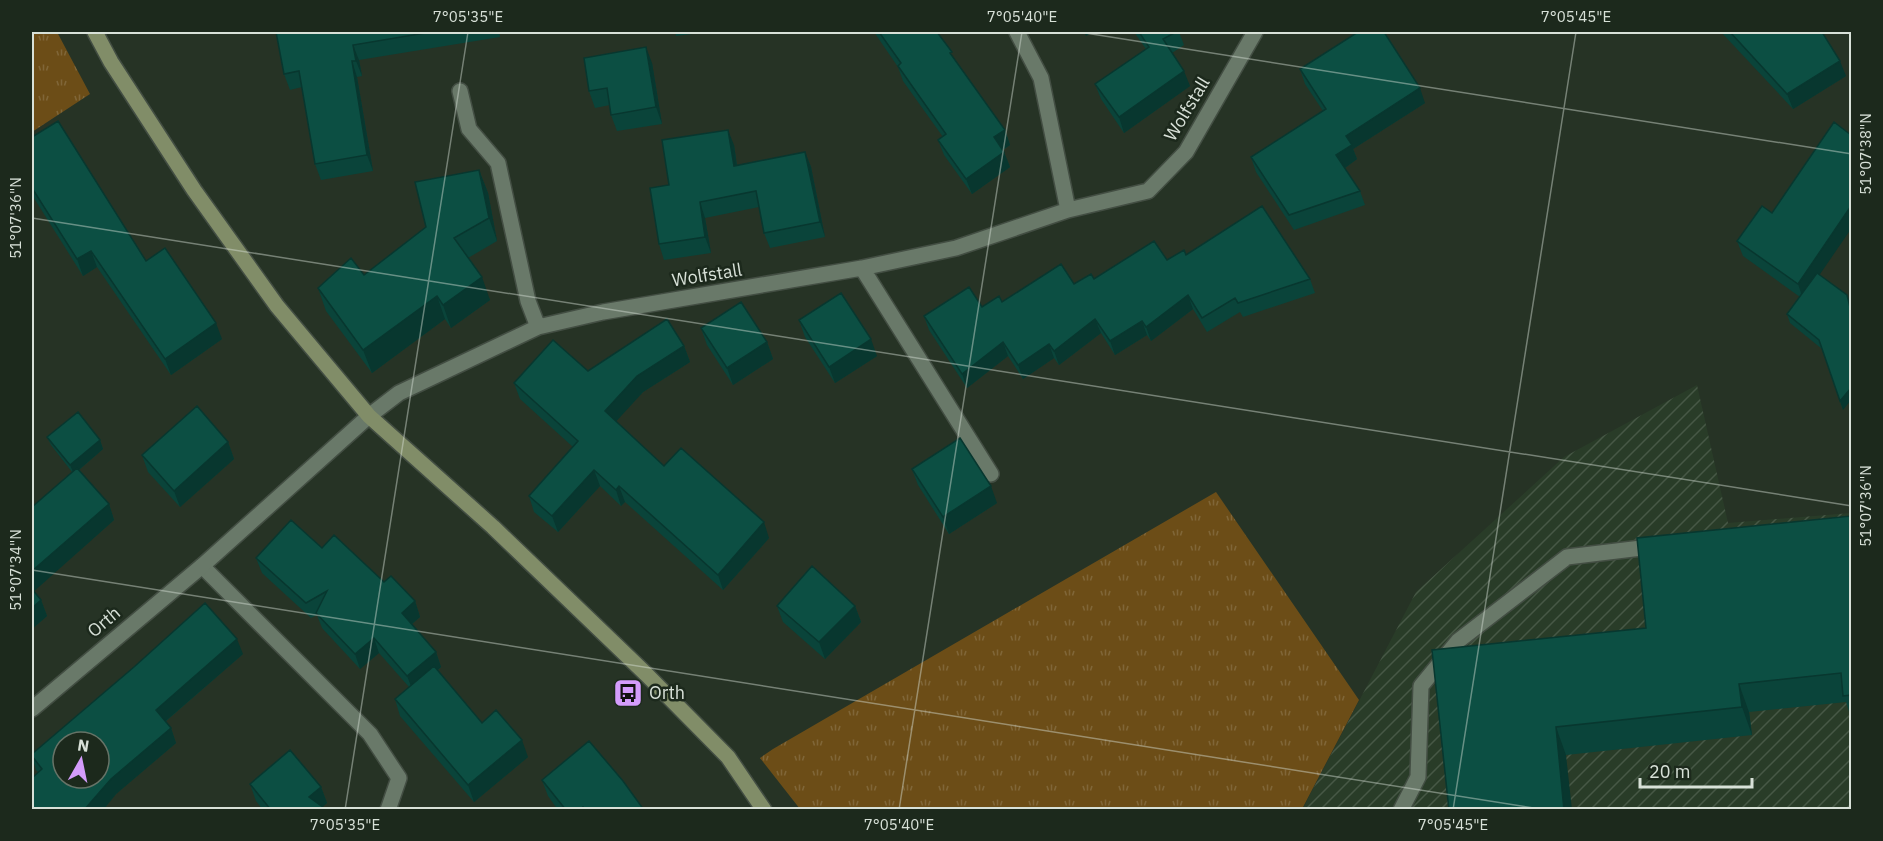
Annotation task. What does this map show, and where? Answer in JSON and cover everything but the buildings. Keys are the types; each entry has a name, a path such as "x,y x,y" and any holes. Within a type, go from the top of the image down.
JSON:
{"main road":[{"path":"95,32 111,62 194,190 277,306 369,416 493,527 646,674 728,757 764,810"}],"street":[{"path":"1017,32 1041,78 1068,210"},
{"name":"Wolfstall","path":"369,416 399,393 538,327 603,312 862,268 956,248 1068,210 1148,191 1186,152 1255,32"},
{"path":"460,91 470,129 498,163 528,301 538,327"},
{"path":"862,268 991,474"},
{"name":"Orth","path":"32,709 202,566 369,416"},
{"path":"1401,810 1418,777 1421,686 1458,641 1568,557 1674,544"},
{"path":"202,566 370,734 399,778 388,810"}],"shaded area":[{"path":"1697,385 1728,523 1851,513 1851,809 1302,810 1416,592 1564,457"}],"green space":[{"path":"32,32 57,32 90,94 32,132"},
{"path":"1216,492 1359,700 1302,809 800,809 760,758 773,749"}],"place":[{"name":"Orth","path":"628,693"}]}
